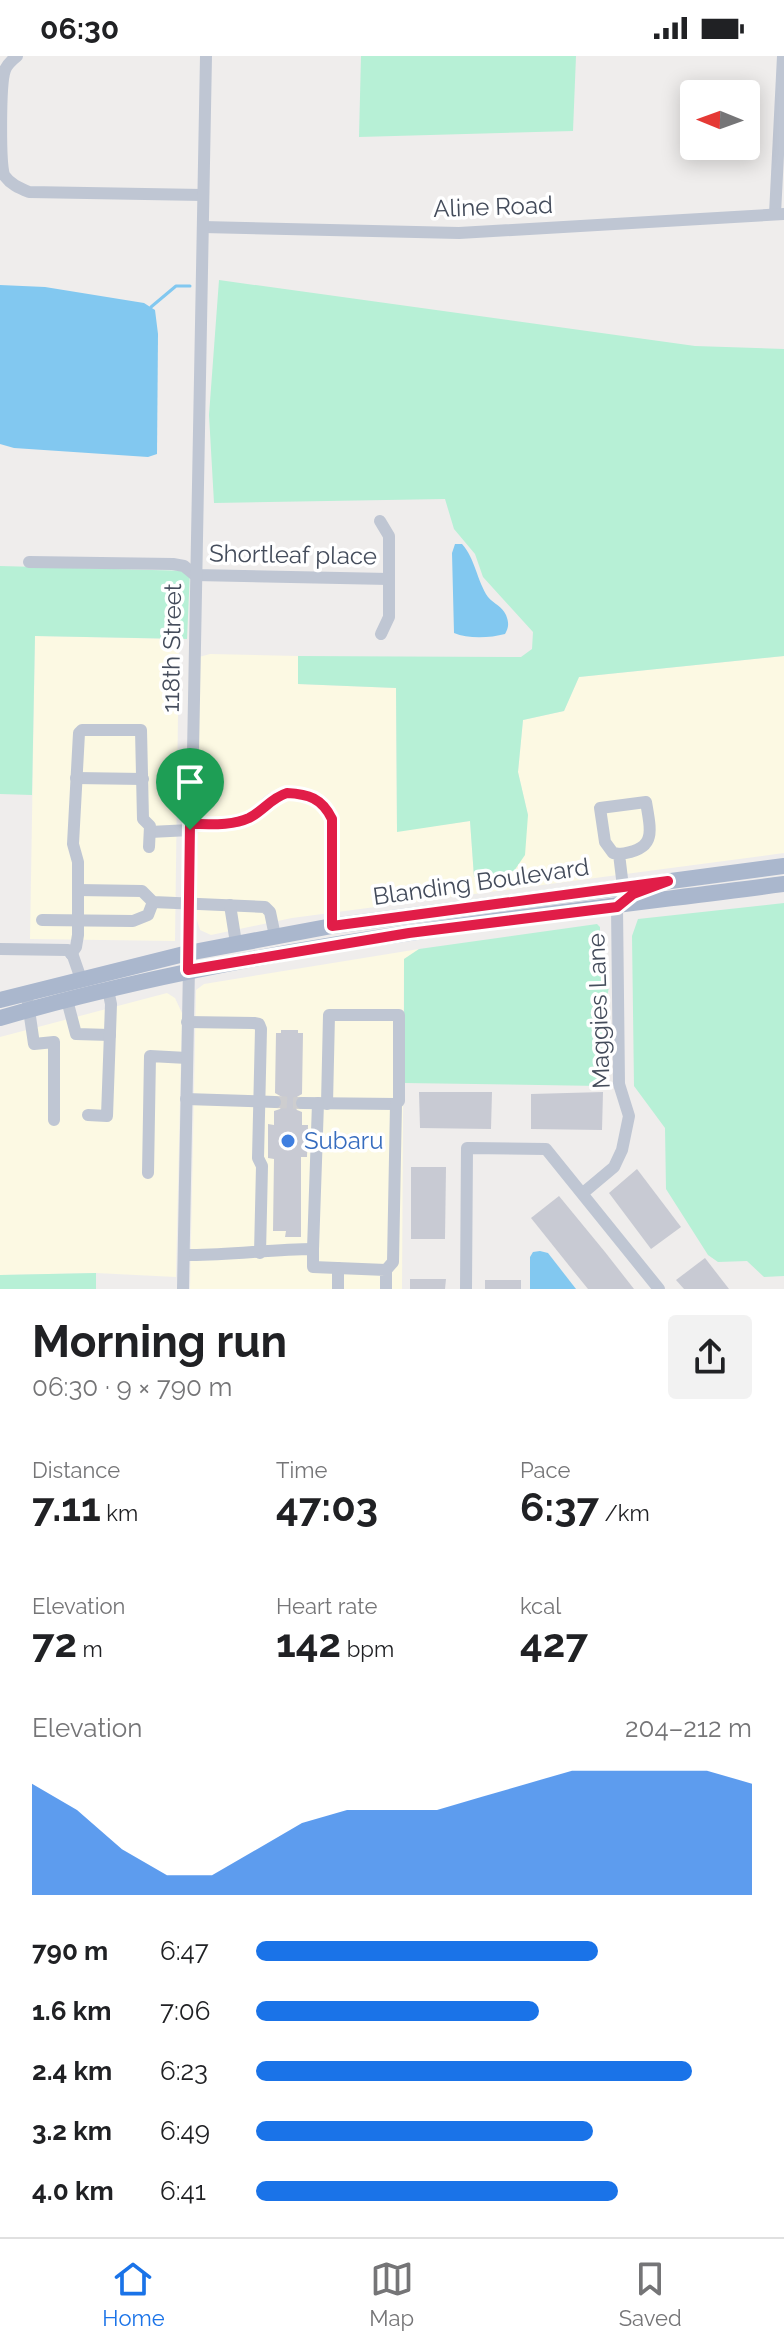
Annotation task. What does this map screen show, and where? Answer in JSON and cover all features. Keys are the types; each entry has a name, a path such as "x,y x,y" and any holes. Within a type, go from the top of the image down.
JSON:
{"main road":[{"name":"Blanding Boulevard","path":"0,1000 81,979 623,887 784,866"},
{"path":"617,907 633,894 668,881"},
{"name":"Blanding Boulevard","path":"0,1018 108,990 236,943 332,926 574,912 784,884"},
{"path":"574,912 609,899 623,887"}],"street":[{"name":"118th Street","path":"183,1289 206,56"},
{"path":"779,214 783,56"},
{"path":"14,58 2,79 0,159 5,177 15,186 29,192 203,195"},
{"name":"Aline Road","path":"203,227 459,233 779,214"},
{"path":"380,521 389,536 389,617 381,634"},
{"name":"Shortleaf place","path":"29,562 173,564 184,566 195,575 389,579"},
{"path":"71,954 76,947 78,920 78,862 73,844 79,733 82,730 141,730 143,819 150,826 149,847"},
{"path":"76,778 143,779"},
{"path":"150,832 237,822 251,817 273,798 287,793 317,799 332,819 332,926"},
{"path":"646,802 651,831 647,843 633,852 619,854 613,853 605,842 600,808 646,802"},
{"path":"619,854 623,887"},
{"path":"78,890 142,891 153,902 269,908 275,936"},
{"path":"42,920 141,919 148,915 153,902"},
{"path":"230,905 236,943"},
{"name":"Maggies Lane","path":"583,1193 614,1167 622,1150 629,1116 619,1084 617,907"},
{"path":"0,949 68,950 81,979"},
{"path":"88,1115 107,1116 111,1004 108,990"},
{"path":"26,993 34,1044 54,1042 54,1120"},
{"path":"67,1000 76,1034 110,1035"},
{"path":"386,1270 313,1267 329,1015 399,1015 393,1262 386,1270 386,1289"},
{"path":"187,1022 259,1024 260,1253"},
{"path":"148,1173 150,1056 187,1058"},
{"path":"186,1099 275,1102"},
{"path":"302,1103 396,1104"},
{"path":"466,1289 467,1148 546,1149 659,1289"},
{"path":"184,1255 313,1249"},
{"path":"338,1268 338,1289"}],"shaded area":[{"path":"35,636 179,639 175,941 30,939"},
{"path":"210,654 298,656 298,684 396,688 397,831 470,821 474,876 528,815 518,772 523,720 564,711 579,677 784,656 784,853 292,918 211,935 200,930 195,914 199,657"},
{"path":"419,949 404,959 402,1289 190,1289 196,990 204,984"},
{"path":"167,993 175,998 182,1013 176,1277 96,1273 0,1275 0,1037"}],"green space":[{"path":"361,56 576,56 573,131 359,137"},
{"path":"219,280 695,346 784,349 784,656 579,677 564,711 523,720 518,772 528,815 525,855 514,871 474,877 470,821 397,832 396,688 298,684 298,656 521,657 532,649 533,632 483,577 475,554 454,529 445,499 214,503 209,415"},
{"path":"0,566 190,571 187,639 35,636 32,795 0,794"},
{"path":"784,903 784,1276 764,1277 747,1261 718,1262 708,1255 666,1189 665,1128 634,1086 632,936 638,919"},
{"path":"597,924 609,987 602,1024 601,1086 404,1083 404,959 419,949"},
{"path":"96,1273 96,1289 0,1289 0,1275"}],"water":[{"path":"0,285 45,287 144,303 155,310 158,334 157,454 148,457 14,448 0,444"},
{"path":"455,544 462,544 488,597 504,612 508,625 505,634 479,637 454,633 452,553"},
{"path":"533,1252 548,1253 576,1289 530,1289 530,1257"}],"building":[{"name":"Subaru","path":"281,1030 303,1033 302,1094 295,1098 293,1104 302,1112 302,1125 308,1125 307,1157 301,1157 301,1237 285,1237 286,1231 273,1231 274,1159 268,1158 268,1124 274,1125 274,1111 284,1103 282,1097 275,1093 276,1033 281,1033"},
{"path":"419,1092 492,1092 491,1129 420,1128"},
{"path":"603,1092 602,1130 531,1129 531,1094"},
{"path":"411,1167 446,1167 445,1239 411,1239"},
{"path":"637,1169 681,1227 651,1249 609,1193"},
{"path":"559,1196 634,1289 588,1289 575,1273 531,1218"},
{"path":"705,1258 729,1289 684,1289 676,1280"},
{"path":"410,1279 446,1279 445,1289 410,1289"},
{"path":"485,1280 521,1280 521,1289 485,1289"}],"waterway":[{"path":"151,307 176,286 190,286"}],"tunnel":[{"path":"275,1102 302,1103"}],"place":[{"name":"Subaru","path":"288,1141"}],"route":[{"path":"287,793 317,799 332,819 332,926 668,881 633,894 617,907 333,944 188,970 190,830 190,824 237,822 251,817 273,798 287,793"}]}
